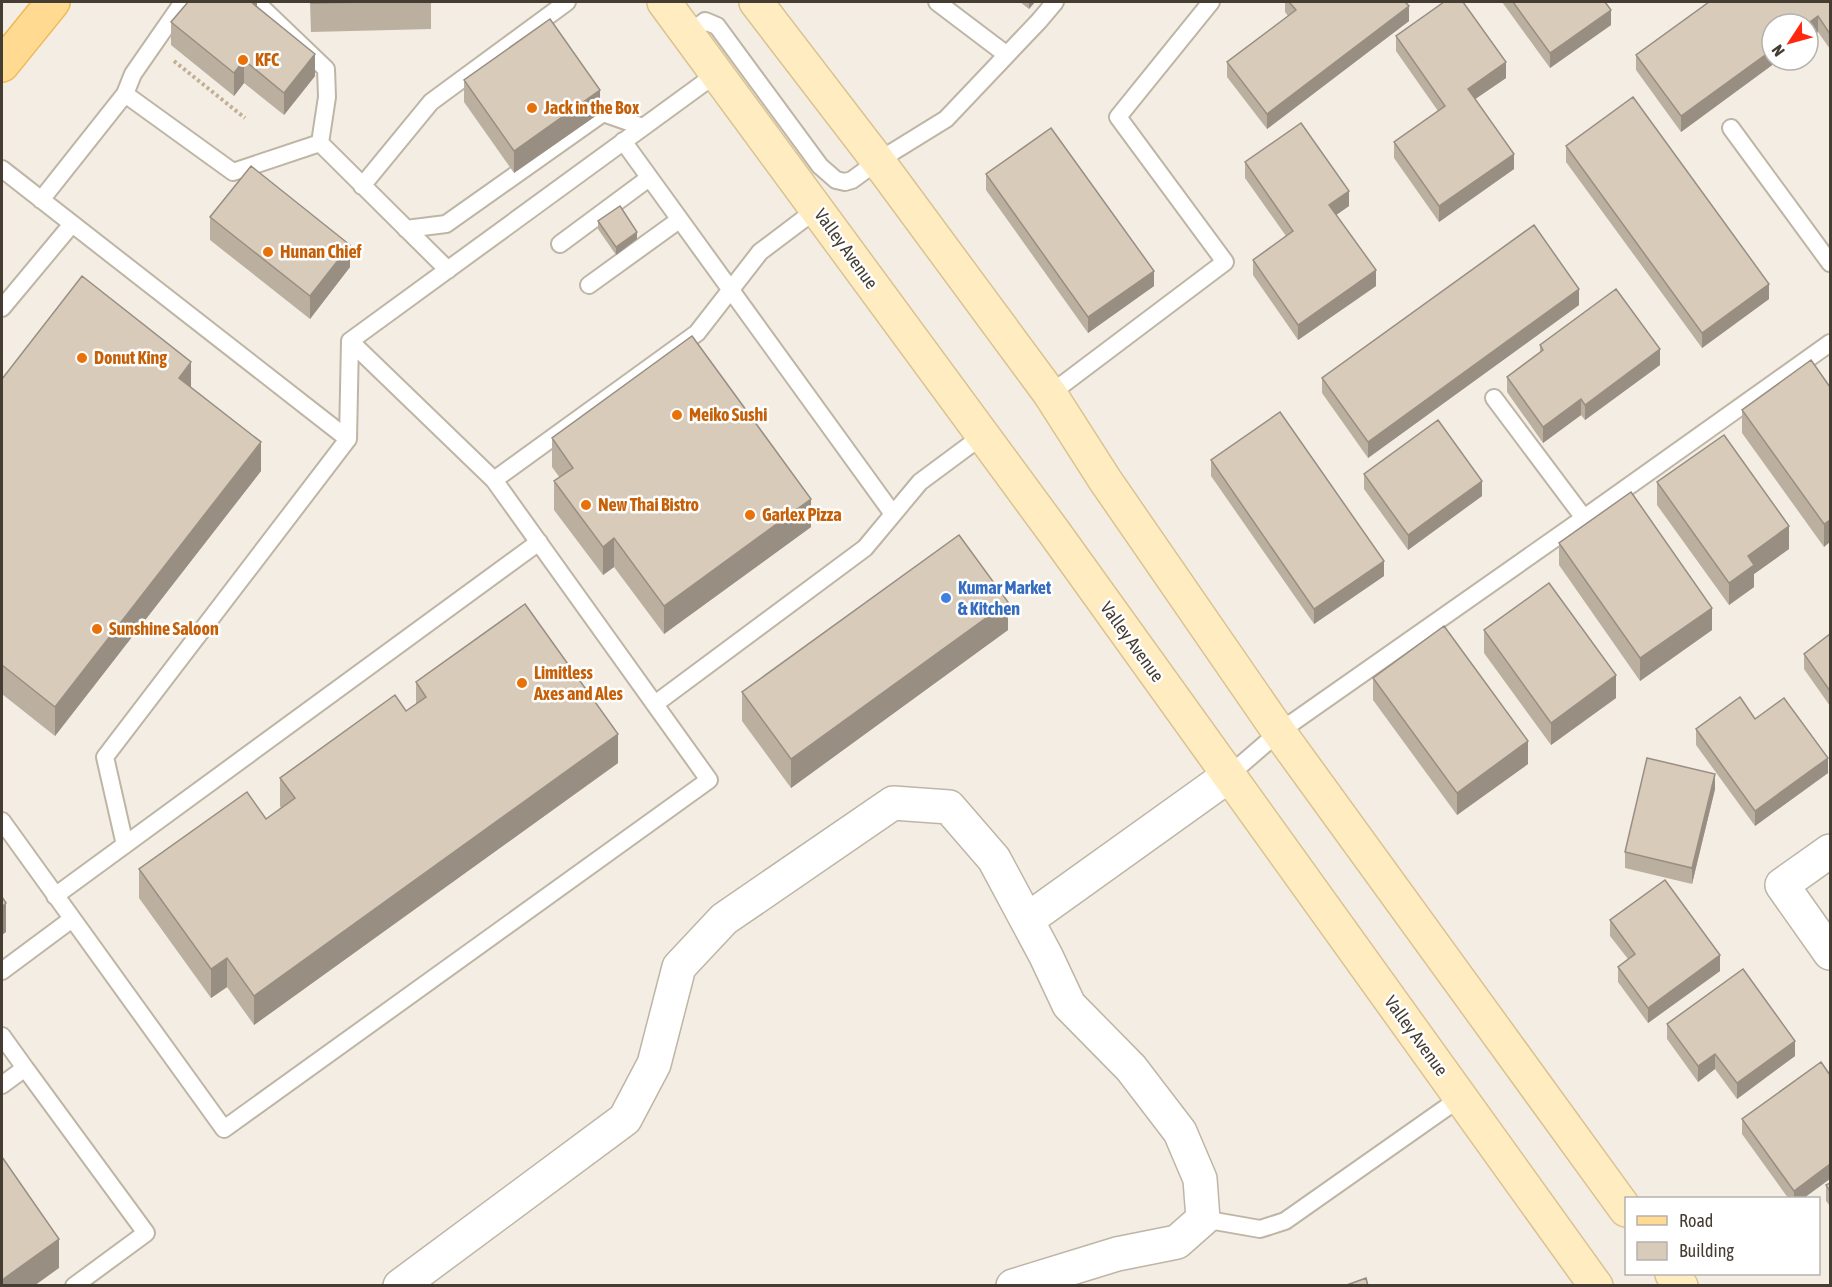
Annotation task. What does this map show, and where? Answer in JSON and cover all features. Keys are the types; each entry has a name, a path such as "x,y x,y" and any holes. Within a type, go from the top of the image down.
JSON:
{"main road":[{"path":"2,65 53,2"},
{"name":"Valley Avenue","path":"663,2 1061,541 1228,777 1596,1286"},
{"path":"756,2 878,161 1050,394 1112,489 1279,732 1625,1209"}],"street":[{"path":"1027,920 1228,777"},
{"path":"400,1286 625,1119 654,1064 679,967 724,919 893,803 949,807 994,859 1069,1005 1131,1068 1180,1132 1200,1179 1203,1219 1177,1242 1117,1254 1013,1286"},
{"path":"1830,850 1782,885 1830,953"}],"lane":[{"path":"41,200 125,94 133,74 183,2"},
{"path":"256,2 326,69 327,97 320,143"},
{"path":"362,186 431,102 567,2"},
{"path":"937,2 1007,55"},
{"path":"688,35 705,21 717,26 820,166 836,180 845,182 852,180 946,119 1055,2"},
{"path":"1050,394 1225,262 1118,117 1210,2"},
{"path":"350,341 716,74"},
{"path":"125,94 233,172 320,143"},
{"path":"406,229 446,224 603,113 643,127"},
{"path":"1731,128 1830,263"},
{"path":"623,141 893,514"},
{"path":"320,143 448,270"},
{"path":"2,170 348,439"},
{"path":"560,244 649,178"},
{"path":"494,480 696,333 760,252 817,209"},
{"path":"589,285 679,220"},
{"path":"2,308 72,224"},
{"path":"125,845 105,757 348,439 350,341"},
{"path":"2,822 224,1129 709,780 494,480 350,341"},
{"path":"1228,777 1279,732 1584,519 1830,343"},
{"path":"1494,398 1584,519"},
{"path":"655,704 865,548 920,482 982,436"},
{"path":"55,896 539,542"},
{"path":"2,971 72,919"},
{"path":"2,1036 146,1233 74,1286"},
{"path":"2,1085 25,1068"},
{"path":"1203,1219 1260,1229 1285,1221 1460,1098"}],"path":[{"path":"153,44 245,118"}],"building":[{"name":"KFC","path":"188,2 251,2 315,54 284,93 244,60 234,73 171,22"},
{"path":"311,2 370,2 311,3"},
{"path":"1289,2 1405,2 1409,6 1267,114 1227,62 1296,10"},
{"path":"1444,2 1463,2 1506,62 1468,89 1514,154 1439,206 1394,142 1445,106 1396,36"},
{"path":"1513,2 1605,2 1611,10 1550,53"},
{"path":"1709,2 1830,2 1830,34 1820,19 1820,12 1760,12 1760,59 1681,116 1636,55"},
{"name":"Jack in the Box","path":"550,19 600,90 514,151 464,80"},
{"path":"1633,97 1769,284 1702,333 1566,146"},
{"path":"1301,123 1349,191 1329,205 1376,270 1298,325 1253,260 1293,231 1245,162"},
{"path":"1051,128 1154,271 1088,317 986,174"},
{"path":"251,166 350,245 310,296 210,217"},
{"path":"620,206 637,232 616,247 598,221"},
{"path":"1534,225 1579,289 1368,442 1322,378"},
{"path":"82,276 191,362 179,378 261,442 55,707 2,665 2,379"},
{"path":"1616,289 1660,349 1585,405 1581,399 1543,427 1507,377 1543,350 1540,345"},
{"path":"692,336 811,499 664,606 614,538 603,547 554,481 573,468 552,438"},
{"path":"1811,360 1830,387 1830,520 1824,524 1742,410"},
{"path":"1280,412 1384,561 1314,609 1211,460"},
{"path":"1438,420 1482,481 1408,535 1364,474"},
{"path":"1724,435 1789,526 1748,556 1754,565 1729,583 1657,482"},
{"path":"1631,492 1712,608 1640,658 1559,543"},
{"path":"959,535 1008,602 791,759 742,692"},
{"path":"1549,583 1616,675 1551,723 1484,630"},
{"path":"525,604 618,734 254,996 227,958 211,969 139,869 247,792 266,819 295,798 280,778 395,695 406,711 426,697 416,682"},
{"path":"1444,626 1528,741 1457,793 1373,678"},
{"path":"1830,634 1830,691 1804,654"},
{"path":"1740,697 1755,719 1784,698 1828,758 1755,811 1696,729"},
{"path":"1647,758 1715,774 1692,868 1625,852"},
{"path":"1665,880 1720,955 1648,1008 1618,967 1635,954 1610,920"},
{"path":"1743,969 1795,1041 1737,1083 1715,1054 1698,1066 1667,1024"},
{"path":"1821,1062 1830,1075 1830,1164 1794,1191 1742,1119"},
{"path":"2,1157 59,1239 2,1280"},
{"path":"1366,1278 1368,1286 1344,1286"}],"place":[{"name":"KFC","path":"243,60"},
{"name":"Jack in the Box","path":"532,108"},
{"name":"Hunan Chief","path":"268,252"},
{"name":"Donut King","path":"82,358"},
{"name":"Meiko Sushi","path":"677,415"},
{"name":"New Thai Bistro","path":"586,505"},
{"name":"Garlex Pizza","path":"750,515"},
{"name":"Kumar Market & Kitchen","path":"946,598"},
{"name":"Sunshine Saloon","path":"97,629"},
{"name":"Limitless Axes and Ales","path":"522,683"}]}
